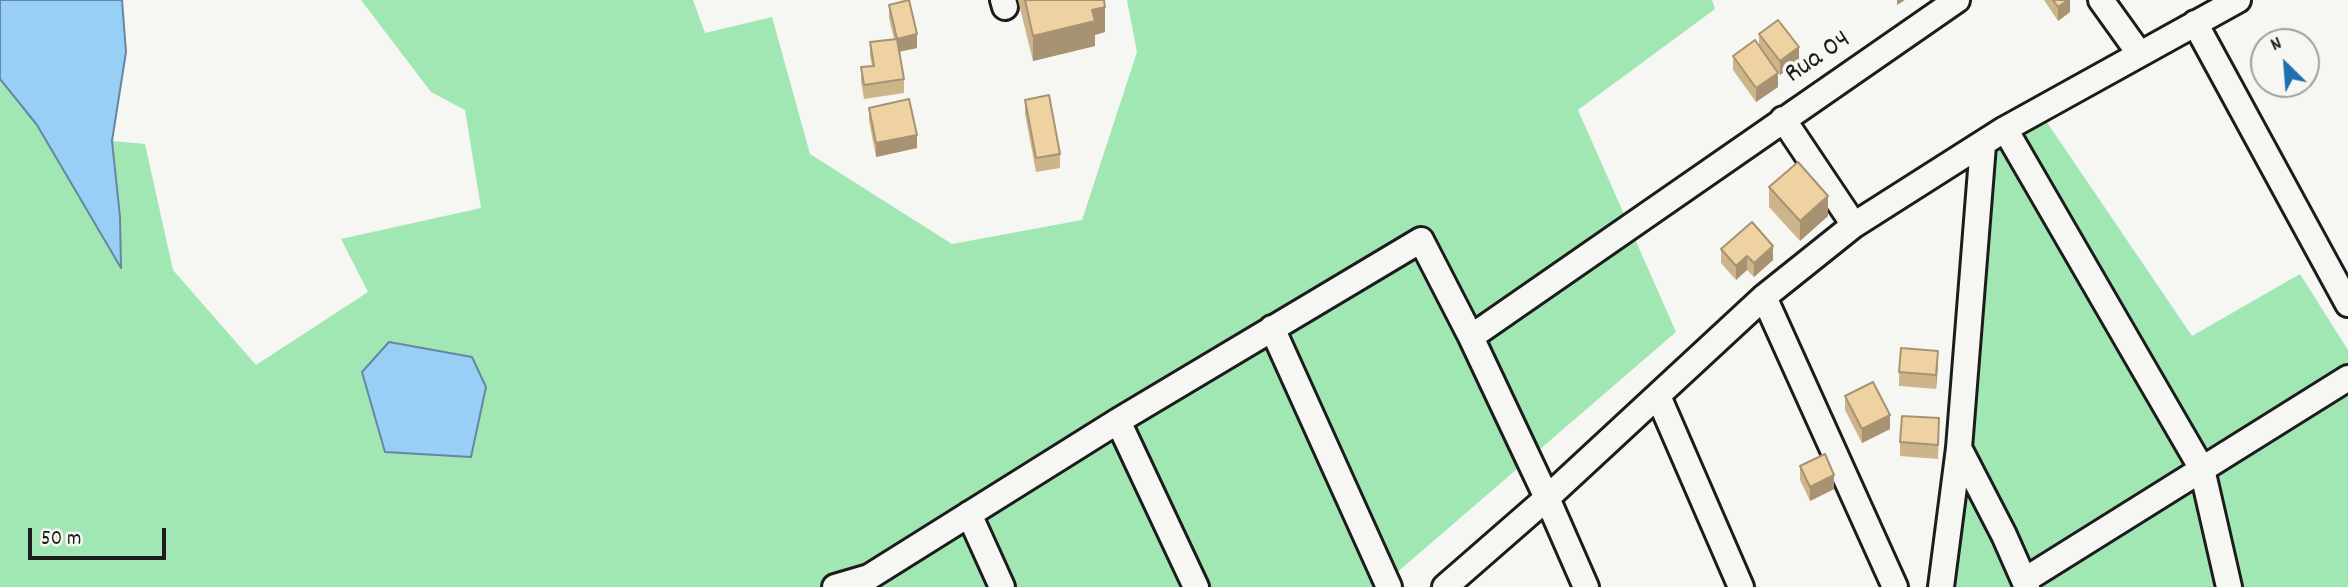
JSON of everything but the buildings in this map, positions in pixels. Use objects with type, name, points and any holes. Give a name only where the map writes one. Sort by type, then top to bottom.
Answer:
[{"type":"street","name":"Rua 04","points":[[1471,337],[1957,0]]},
{"type":"street","points":[[2101,0],[2139,53]]},
{"type":"street","points":[[1445,587],[1547,498],[1764,297],[1854,225],[2005,129],[2238,0]]},
{"type":"street","points":[[2195,23],[2348,304]]},
{"type":"street","points":[[1783,119],[1854,225]]},
{"type":"street","points":[[2005,129],[2202,469],[2229,587]]},
{"type":"street","points":[[1941,587],[1959,448],[1983,145]]},
{"type":"street","points":[[835,587],[869,576],[1118,421],[1421,240],[1471,337],[1586,587]]},
{"type":"street","points":[[1764,297],[1895,587]]},
{"type":"street","points":[[1272,328],[1389,587]]},
{"type":"street","points":[[1959,448],[2004,534],[2026,584],[2348,378]]},
{"type":"street","points":[[1658,396],[1741,587]]},
{"type":"street","points":[[1118,421],[1196,587]]},
{"type":"street","points":[[969,514],[1003,587]]},
{"type":"green space","points":[[361,0],[693,0],[705,33],[772,17],[810,154],[952,244],[1082,220],[1137,52],[1127,0],[1712,0],[1715,9],[1578,110],[1676,332],[1380,587],[0,587],[0,79],[37,125],[121,267],[120,217],[112,141],[145,144],[173,270],[256,365],[368,292],[341,239],[481,208],[465,110],[431,92]]},
{"type":"green space","points":[[2044,118],[2192,336],[2300,274],[2348,350],[2348,587],[1936,587],[1936,568],[1996,144]]},
{"type":"water","points":[[0,0],[122,0],[126,52],[112,141],[120,217],[121,268],[37,125],[0,79]]},
{"type":"water","points":[[389,342],[472,357],[486,387],[471,457],[385,452],[362,372]]}]
